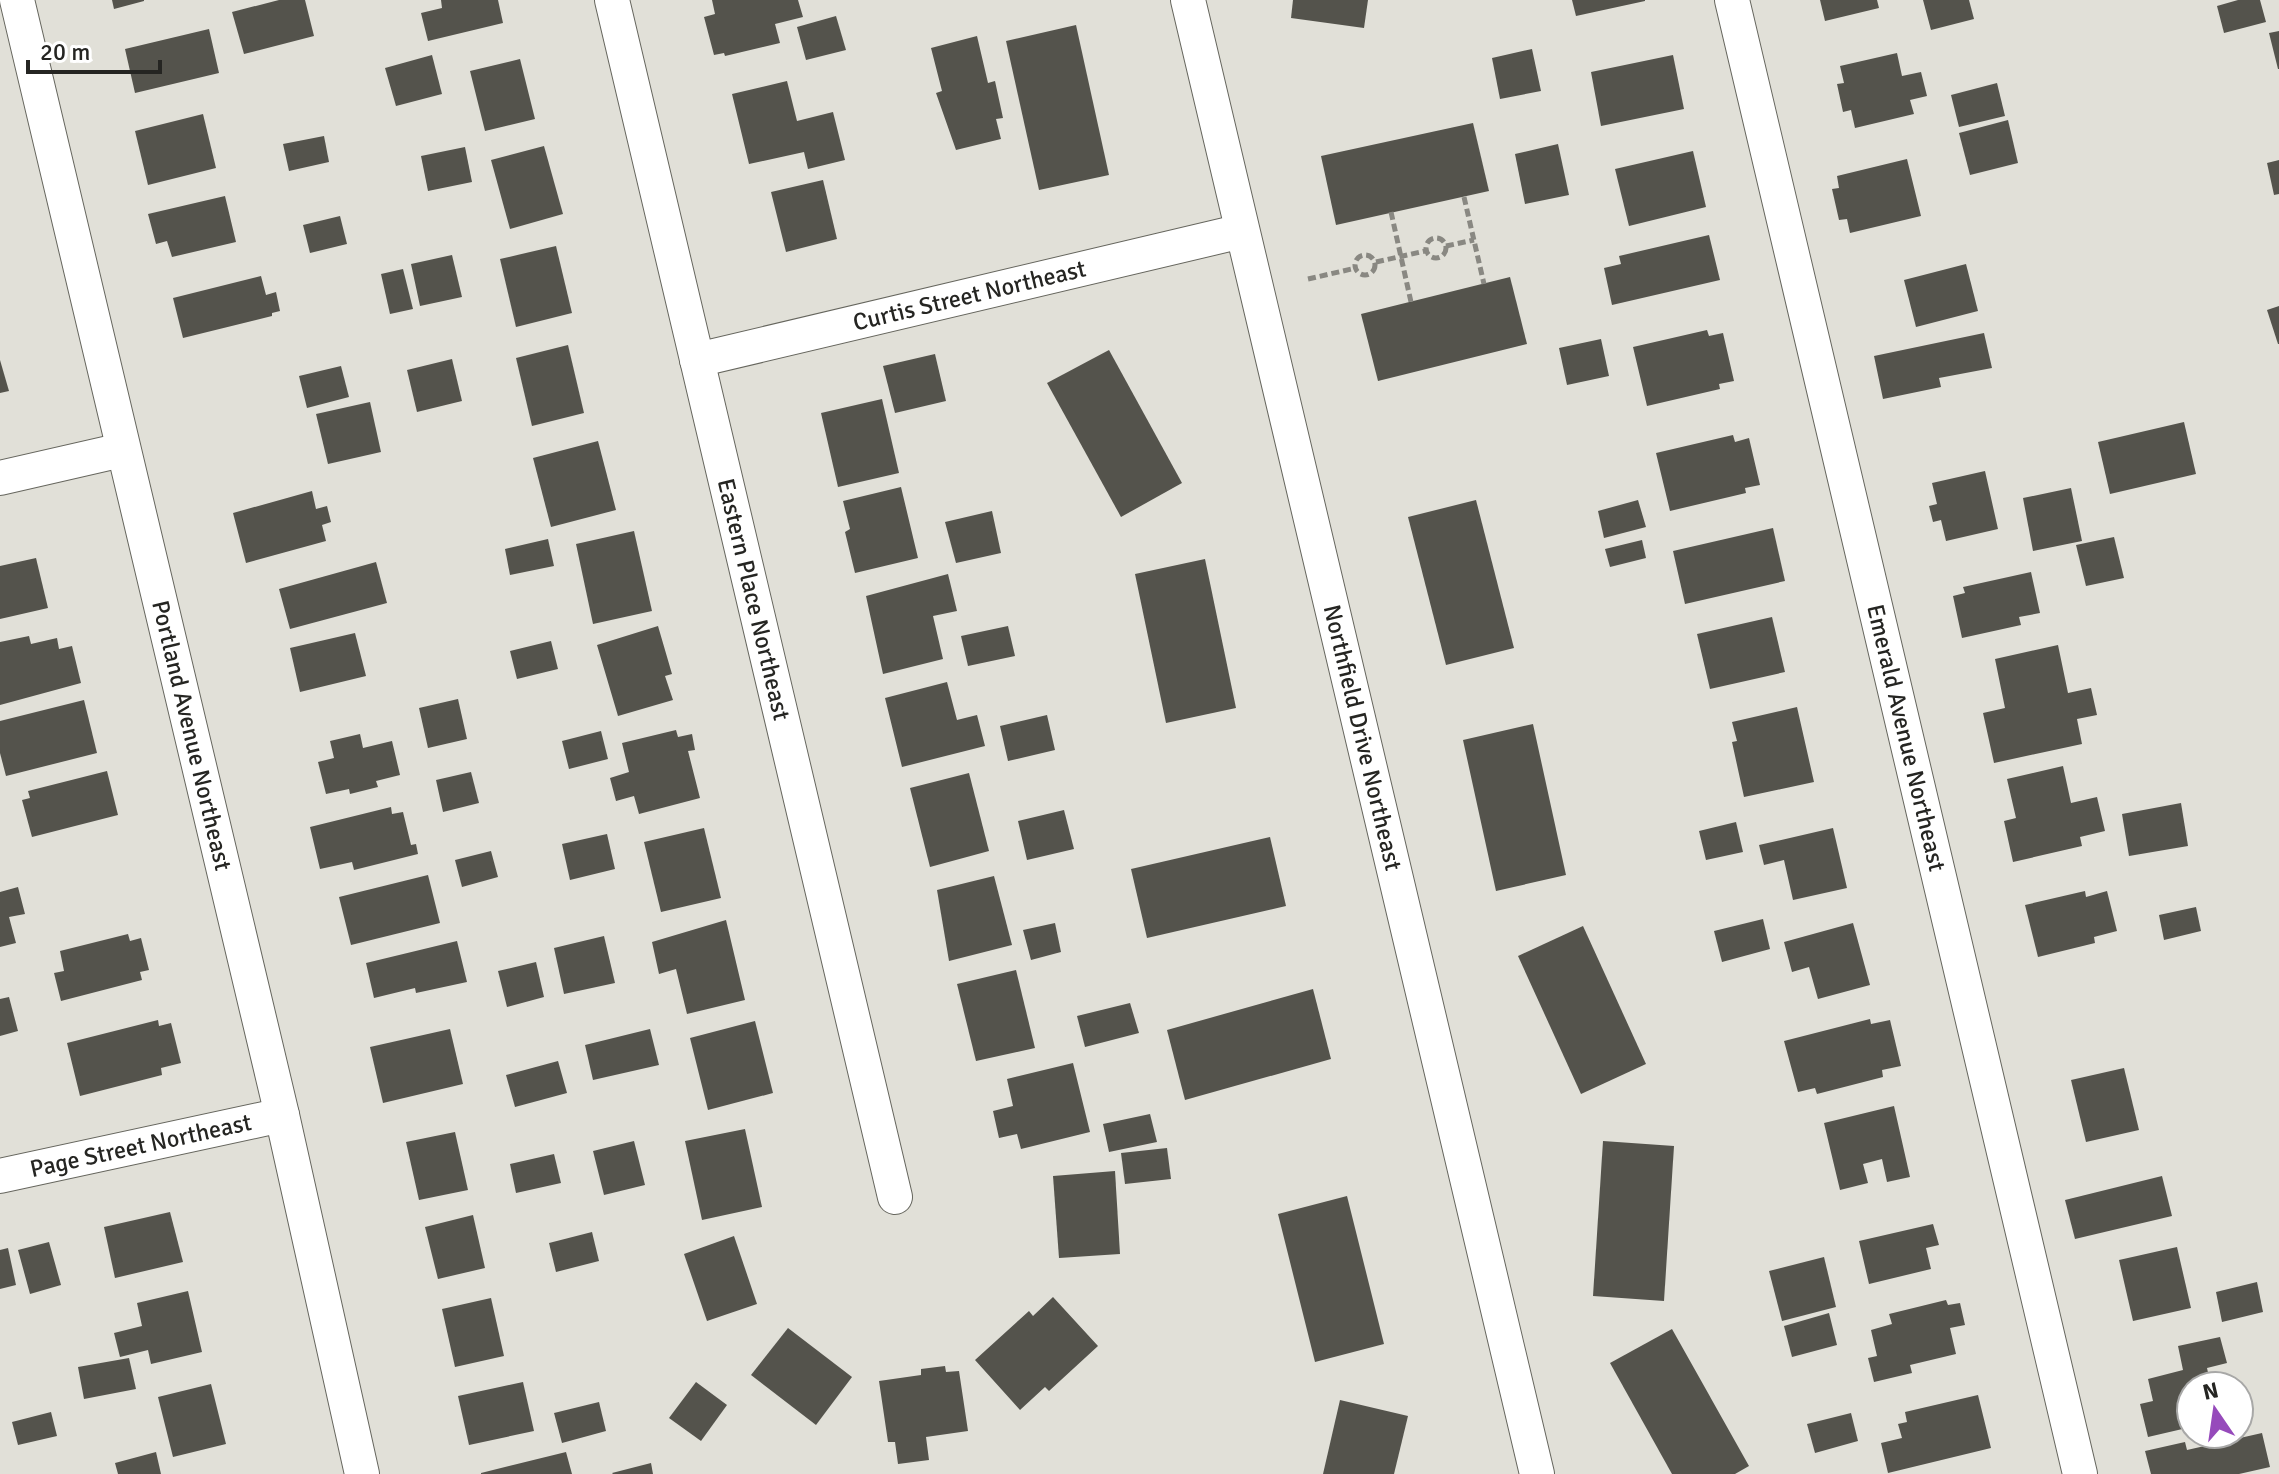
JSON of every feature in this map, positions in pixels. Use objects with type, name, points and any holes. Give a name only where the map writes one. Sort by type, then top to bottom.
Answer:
[{"type":"street","name":"Portland Avenue Northeast","points":[[17,0],[282,1115],[362,1474]]},
{"type":"street","name":"Eastern Place Northeast","points":[[612,0],[895,1197]]},
{"type":"street","name":"Northfield Drive Northeast","points":[[1188,0],[1537,1474]]},
{"type":"street","name":"Emerald Avenue Northeast","points":[[1732,0],[2080,1474]]},
{"type":"street","name":"Curtis Street Northeast","points":[[697,360],[1242,231]]},
{"type":"street","points":[[0,478],[122,450]]},
{"type":"street","name":"Page Street Northeast","points":[[0,1176],[282,1115]]},
{"type":"path","points":[[1464,197],[1484,284]]},
{"type":"path","points":[[1391,212],[1411,302]]},
{"type":"path","points":[[1376,262],[1425,251],[1433,238],[1442,240],[1446,246]]},
{"type":"path","points":[[1446,246],[1474,240]]},
{"type":"path","points":[[1425,251],[1429,257],[1440,258],[1446,246]]},
{"type":"path","points":[[1363,255],[1372,257],[1376,262],[1370,274],[1363,275],[1356,268],[1356,261],[1363,255]]},
{"type":"path","points":[[1308,279],[1356,268]]},
{"type":"building","points":[[112,0],[144,0],[144,1],[114,9]]},
{"type":"building","points":[[279,0],[305,0],[314,36],[244,54],[232,12]]},
{"type":"building","points":[[441,0],[498,0],[503,23],[428,41],[421,13],[442,8]]},
{"type":"building","points":[[712,0],[798,0],[803,17],[775,24],[780,43],[725,56],[724,53],[714,55],[704,17],[715,14]]},
{"type":"building","points":[[1293,0],[1368,0],[1364,28],[1291,18]]},
{"type":"building","points":[[1572,0],[1645,0],[1645,1],[1576,16]]},
{"type":"building","points":[[1820,0],[1877,0],[1879,8],[1825,21]]},
{"type":"building","points":[[1923,0],[1969,0],[1974,19],[1931,30]]},
{"type":"building","points":[[2238,0],[2260,0],[2266,22],[2224,33],[2217,6]]},
{"type":"building","points":[[836,16],[846,50],[806,60],[797,27]]},
{"type":"building","points":[[1076,25],[1109,175],[1039,190],[1006,41]]},
{"type":"building","points":[[209,29],[219,73],[135,93],[125,49]]},
{"type":"building","points":[[2279,31],[2279,69],[2278,69],[2269,33]]},
{"type":"building","points":[[977,36],[988,83],[995,81],[1003,118],[996,119],[1001,139],[956,150],[936,93],[942,91],[931,48]]},
{"type":"building","points":[[1532,49],[1541,91],[1500,99],[1492,58]]},
{"type":"building","points":[[1897,53],[1902,76],[1921,72],[1927,96],[1910,100],[1914,114],[1855,128],[1851,110],[1843,112],[1837,84],[1844,83],[1840,66]]},
{"type":"building","points":[[432,55],[442,94],[396,106],[385,68]]},
{"type":"building","points":[[1673,55],[1684,109],[1601,126],[1591,72]]},
{"type":"building","points":[[520,59],[535,119],[485,131],[470,71]]},
{"type":"building","points":[[787,81],[797,121],[833,112],[845,160],[808,169],[804,152],[749,164],[732,94]]},
{"type":"building","points":[[1997,83],[2005,116],[1959,127],[1951,95]]},
{"type":"building","points":[[203,114],[216,168],[148,185],[135,131]]},
{"type":"building","points":[[2008,120],[2018,163],[1970,175],[1959,133]]},
{"type":"building","points":[[1473,123],[1489,191],[1336,225],[1321,156]]},
{"type":"building","points":[[324,136],[329,162],[289,171],[283,144]]},
{"type":"building","points":[[1558,144],[1569,195],[1525,204],[1515,154]]},
{"type":"building","points":[[544,146],[563,214],[510,229],[491,160]]},
{"type":"building","points":[[465,147],[472,182],[428,191],[421,156]]},
{"type":"building","points":[[1693,151],[1706,207],[1629,226],[1615,169]]},
{"type":"building","points":[[1907,159],[1921,216],[1850,233],[1847,219],[1839,220],[1832,189],[1839,188],[1837,176]]},
{"type":"building","points":[[2279,160],[2279,194],[2274,195],[2267,163]]},
{"type":"building","points":[[823,180],[837,239],[786,252],[771,192]]},
{"type":"building","points":[[225,196],[236,242],[172,257],[167,241],[156,244],[148,214]]},
{"type":"building","points":[[340,216],[347,244],[310,253],[303,225]]},
{"type":"building","points":[[1709,235],[1720,280],[1612,305],[1604,268],[1621,264],[1619,256]]},
{"type":"building","points":[[556,246],[572,313],[516,327],[500,259]]},
{"type":"building","points":[[452,255],[462,297],[420,306],[411,264]]},
{"type":"building","points":[[1966,264],[1978,311],[1916,327],[1904,280]]},
{"type":"building","points":[[403,269],[413,309],[390,314],[381,274]]},
{"type":"building","points":[[261,276],[266,295],[276,292],[280,311],[272,313],[272,316],[183,338],[173,298]]},
{"type":"building","points":[[1510,277],[1527,344],[1378,381],[1361,314]]},
{"type":"building","points":[[2279,306],[2279,344],[2278,344],[2267,310]]},
{"type":"building","points":[[1707,330],[1709,336],[1723,333],[1734,381],[1719,384],[1720,389],[1647,406],[1633,347]]},
{"type":"building","points":[[1984,333],[1992,368],[1939,378],[1941,387],[1883,399],[1874,356]]},
{"type":"building","points":[[1601,339],[1609,376],[1567,385],[1559,348]]},
{"type":"building","points":[[568,345],[584,413],[532,426],[516,358]]},
{"type":"building","points":[[1109,350],[1182,483],[1121,517],[1047,383]]},
{"type":"building","points":[[935,354],[946,401],[895,413],[883,366]]},
{"type":"building","points":[[452,359],[462,401],[417,412],[407,370]]},
{"type":"building","points":[[0,360],[9,391],[0,393]]},
{"type":"building","points":[[341,366],[349,397],[307,408],[299,376]]},
{"type":"building","points":[[882,399],[899,473],[838,487],[821,413]]},
{"type":"building","points":[[370,402],[381,452],[328,464],[316,414]]},
{"type":"building","points":[[2184,422],[2196,474],[2110,494],[2098,442]]},
{"type":"building","points":[[1733,435],[1735,442],[1749,438],[1760,485],[1745,488],[1746,493],[1670,511],[1656,453]]},
{"type":"building","points":[[598,441],[616,510],[551,527],[533,458]]},
{"type":"building","points":[[1985,471],[1998,529],[1946,541],[1941,520],[1933,522],[1929,506],[1937,504],[1932,483]]},
{"type":"building","points":[[901,487],[918,558],[855,573],[845,532],[850,529],[843,501]]},
{"type":"building","points":[[2071,488],[2082,541],[2033,551],[2023,498]]},
{"type":"building","points":[[312,491],[316,509],[327,506],[331,522],[322,525],[326,541],[246,563],[233,513]]},
{"type":"building","points":[[1476,500],[1514,648],[1446,665],[1408,517]]},
{"type":"building","points":[[1638,500],[1646,527],[1604,538],[1598,511]]},
{"type":"building","points":[[992,511],[1001,553],[956,563],[945,522]]},
{"type":"building","points":[[1773,528],[1785,581],[1685,604],[1673,551]]},
{"type":"building","points":[[634,531],[652,611],[593,624],[576,544]]},
{"type":"building","points":[[2114,537],[2124,578],[2086,586],[2076,545]]},
{"type":"building","points":[[548,539],[554,566],[510,575],[505,549]]},
{"type":"building","points":[[1642,540],[1646,558],[1610,567],[1605,549]]},
{"type":"building","points":[[36,558],[48,608],[0,619],[0,566]]},
{"type":"building","points":[[1205,559],[1236,708],[1166,723],[1135,574]]},
{"type":"building","points":[[376,562],[387,603],[290,629],[279,589]]},
{"type":"building","points":[[2031,572],[2040,613],[2019,617],[2021,625],[1962,638],[1953,596],[1965,593],[1963,587]]},
{"type":"building","points":[[948,574],[957,611],[933,616],[943,659],[883,674],[866,596]]},
{"type":"building","points":[[1772,617],[1785,672],[1710,689],[1697,634]]},
{"type":"building","points":[[658,626],[672,674],[665,676],[673,700],[618,716],[597,645]]},
{"type":"building","points":[[1008,626],[1015,656],[968,666],[961,636]]},
{"type":"building","points":[[355,633],[366,676],[300,692],[290,648]]},
{"type":"building","points":[[29,636],[31,644],[57,638],[59,649],[72,646],[81,683],[0,705],[0,642]]},
{"type":"building","points":[[551,641],[558,669],[517,679],[510,651]]},
{"type":"building","points":[[2058,645],[2068,693],[2091,688],[2097,715],[2077,719],[2082,744],[1994,763],[1983,713],[2005,708],[1995,659]]},
{"type":"building","points":[[947,682],[957,720],[977,715],[985,746],[902,767],[885,698]]},
{"type":"building","points":[[458,699],[467,739],[428,748],[419,708]]},
{"type":"building","points":[[84,700],[97,753],[6,776],[0,753],[0,721]]},
{"type":"building","points":[[1797,707],[1814,782],[1744,797],[1732,742],[1737,741],[1732,722]]},
{"type":"building","points":[[1047,715],[1055,750],[1008,761],[1000,726]]},
{"type":"building","points":[[1533,724],[1566,875],[1496,891],[1463,740]]},
{"type":"building","points":[[676,730],[678,737],[692,734],[695,750],[688,751],[700,798],[639,814],[634,796],[616,801],[610,778],[629,772],[622,743]]},
{"type":"building","points":[[601,731],[608,759],[569,769],[562,741]]},
{"type":"building","points":[[360,734],[363,748],[392,741],[400,775],[376,781],[378,787],[350,794],[349,789],[326,794],[318,762],[334,758],[330,741]]},
{"type":"building","points":[[2063,766],[2071,803],[2097,797],[2105,831],[2080,837],[2082,846],[2013,862],[2004,821],[2016,818],[2007,779]]},
{"type":"building","points":[[107,771],[118,815],[32,837],[22,800],[30,798],[28,791]]},
{"type":"building","points":[[471,772],[479,803],[443,812],[436,780]]},
{"type":"building","points":[[969,773],[989,851],[930,867],[910,788]]},
{"type":"building","points":[[2181,803],[2188,846],[2129,856],[2122,814]]},
{"type":"building","points":[[391,807],[392,814],[403,812],[411,845],[416,844],[418,854],[354,870],[352,862],[320,869],[310,827]]},
{"type":"building","points":[[1064,810],[1074,849],[1027,860],[1018,821]]},
{"type":"building","points":[[1736,822],[1743,852],[1706,860],[1699,831]]},
{"type":"building","points":[[704,828],[721,898],[661,912],[644,842]]},
{"type":"building","points":[[1833,828],[1847,888],[1793,900],[1784,860],[1764,865],[1759,845]]},
{"type":"building","points":[[607,834],[615,869],[570,880],[562,844]]},
{"type":"building","points":[[1270,837],[1286,906],[1147,938],[1131,869]]},
{"type":"building","points":[[491,851],[498,877],[462,887],[455,860]]},
{"type":"building","points":[[428,875],[440,923],[351,945],[339,897]]},
{"type":"building","points":[[994,876],[1012,945],[949,961],[937,890]]},
{"type":"building","points":[[18,887],[25,914],[9,917],[16,943],[0,947],[0,892]]},
{"type":"building","points":[[2085,891],[2086,897],[2107,891],[2117,931],[2094,937],[2095,943],[2038,957],[2025,905]]},
{"type":"building","points":[[2196,907],[2201,931],[2164,940],[2159,915]]},
{"type":"building","points":[[1763,919],[1770,949],[1722,962],[1714,931]]},
{"type":"building","points":[[726,920],[745,1000],[687,1014],[676,969],[659,974],[652,942]]},
{"type":"building","points":[[1055,923],[1061,952],[1031,960],[1023,930]]},
{"type":"building","points":[[1853,923],[1870,985],[1818,999],[1809,967],[1792,972],[1784,942]]},
{"type":"building","points":[[1583,926],[1646,1064],[1581,1094],[1518,956]]},
{"type":"building","points":[[128,934],[130,941],[141,938],[149,970],[140,972],[142,980],[61,1001],[54,973],[64,971],[60,951]]},
{"type":"building","points":[[604,936],[615,983],[564,994],[554,948]]},
{"type":"building","points":[[457,941],[467,982],[416,993],[415,988],[374,998],[366,963]]},
{"type":"building","points":[[536,962],[544,997],[507,1007],[498,971]]},
{"type":"building","points":[[1016,970],[1035,1048],[976,1061],[957,984]]},
{"type":"building","points":[[1313,989],[1331,1059],[1185,1100],[1167,1030]]},
{"type":"building","points":[[9,997],[18,1031],[0,1036],[0,999]]},
{"type":"building","points":[[1130,1003],[1139,1033],[1085,1047],[1077,1016]]},
{"type":"building","points":[[1870,1019],[1871,1024],[1890,1020],[1901,1066],[1882,1070],[1883,1077],[1817,1094],[1815,1088],[1798,1092],[1784,1041]]},
{"type":"building","points":[[158,1020],[159,1026],[171,1023],[181,1063],[161,1068],[162,1075],[80,1096],[67,1043]]},
{"type":"building","points":[[755,1021],[773,1093],[708,1110],[690,1038]]},
{"type":"building","points":[[450,1029],[463,1084],[383,1103],[370,1047]]},
{"type":"building","points":[[650,1029],[659,1065],[593,1080],[585,1045]]},
{"type":"building","points":[[558,1061],[567,1093],[515,1107],[506,1075]]},
{"type":"building","points":[[1073,1063],[1090,1132],[1021,1149],[1017,1134],[999,1138],[993,1111],[1013,1106],[1007,1079]]},
{"type":"building","points":[[2124,1068],[2139,1130],[2086,1142],[2071,1080]]},
{"type":"building","points":[[1894,1106],[1910,1177],[1887,1182],[1882,1159],[1863,1164],[1868,1183],[1840,1190],[1824,1123]]},
{"type":"building","points":[[1150,1114],[1157,1142],[1109,1152],[1103,1124]]},
{"type":"building","points":[[745,1129],[762,1207],[702,1220],[685,1141]]},
{"type":"building","points":[[455,1132],[468,1190],[419,1200],[406,1142]]},
{"type":"building","points":[[634,1141],[645,1185],[604,1195],[593,1151]]},
{"type":"building","points":[[1603,1141],[1674,1146],[1664,1301],[1593,1296]]},
{"type":"building","points":[[1167,1148],[1171,1179],[1125,1184],[1121,1153]]},
{"type":"building","points":[[554,1154],[561,1183],[516,1193],[510,1164]]},
{"type":"building","points":[[1115,1171],[1120,1254],[1059,1258],[1053,1176]]},
{"type":"building","points":[[2162,1176],[2172,1216],[2075,1239],[2065,1200]]},
{"type":"building","points":[[1347,1196],[1384,1344],[1315,1362],[1278,1214]]},
{"type":"building","points":[[170,1212],[183,1262],[115,1278],[104,1227]]},
{"type":"building","points":[[473,1215],[485,1268],[438,1279],[425,1227]]},
{"type":"building","points":[[1933,1224],[1939,1245],[1926,1248],[1931,1269],[1869,1284],[1859,1241]]},
{"type":"building","points":[[592,1232],[599,1261],[556,1272],[549,1243]]},
{"type":"building","points":[[734,1236],[757,1304],[707,1321],[684,1254]]},
{"type":"building","points":[[49,1242],[61,1285],[30,1294],[18,1250]]},
{"type":"building","points":[[2177,1247],[2191,1308],[2133,1321],[2119,1260]]},
{"type":"building","points":[[8,1248],[16,1285],[0,1289],[0,1250]]},
{"type":"building","points":[[1824,1257],[1836,1307],[1782,1321],[1769,1271]]},
{"type":"building","points":[[2257,1282],[2263,1312],[2222,1322],[2216,1292]]},
{"type":"building","points":[[188,1291],[202,1352],[151,1364],[148,1350],[120,1357],[114,1333],[142,1326],[137,1303]]},
{"type":"building","points":[[1053,1297],[1098,1346],[1049,1391],[1045,1387],[1020,1410],[975,1360],[1029,1311],[1033,1316]]},
{"type":"building","points":[[491,1298],[504,1356],[455,1367],[442,1309]]},
{"type":"building","points":[[1946,1300],[1948,1305],[1960,1303],[1965,1325],[1950,1328],[1956,1354],[1910,1365],[1912,1373],[1874,1382],[1868,1358],[1877,1356],[1871,1330],[1892,1324],[1889,1314]]},
{"type":"building","points":[[1829,1313],[1837,1345],[1792,1357],[1784,1326]]},
{"type":"building","points":[[788,1328],[852,1377],[816,1425],[751,1375]]},
{"type":"building","points":[[1672,1329],[1749,1466],[1735,1474],[1672,1474],[1610,1363]]},
{"type":"building","points":[[2220,1337],[2227,1363],[2207,1370],[2183,1370],[2178,1346]]},
{"type":"building","points":[[129,1358],[136,1389],[84,1399],[78,1367]]},
{"type":"building","points":[[945,1366],[946,1372],[959,1371],[968,1431],[926,1437],[929,1460],[898,1464],[895,1442],[888,1442],[879,1381],[921,1375],[921,1369]]},
{"type":"building","points":[[2175,1372],[2175,1431],[2148,1437],[2140,1404],[2153,1401],[2148,1379]]},
{"type":"building","points":[[523,1382],[534,1431],[469,1445],[458,1396]]},
{"type":"building","points":[[696,1382],[727,1405],[701,1441],[669,1418]]},
{"type":"building","points":[[211,1384],[226,1444],[173,1457],[158,1397]]},
{"type":"building","points":[[1978,1395],[1991,1448],[1888,1473],[1881,1443],[1902,1438],[1898,1424],[1907,1422],[1905,1412]]},
{"type":"building","points":[[1340,1400],[1408,1416],[1394,1474],[1323,1474]]},
{"type":"building","points":[[599,1402],[606,1431],[562,1443],[554,1413]]},
{"type":"building","points":[[51,1412],[57,1436],[18,1445],[12,1422]]},
{"type":"building","points":[[1851,1413],[1858,1441],[1815,1453],[1807,1424]]},
{"type":"building","points":[[2262,1433],[2270,1467],[2239,1474],[2151,1474],[2145,1451],[2175,1444],[2175,1450],[2255,1450],[2255,1435]]},
{"type":"building","points":[[156,1452],[161,1474],[118,1474],[115,1463]]},
{"type":"building","points":[[566,1452],[572,1474],[481,1474],[481,1473]]},
{"type":"building","points":[[651,1463],[653,1474],[612,1473]]}]
